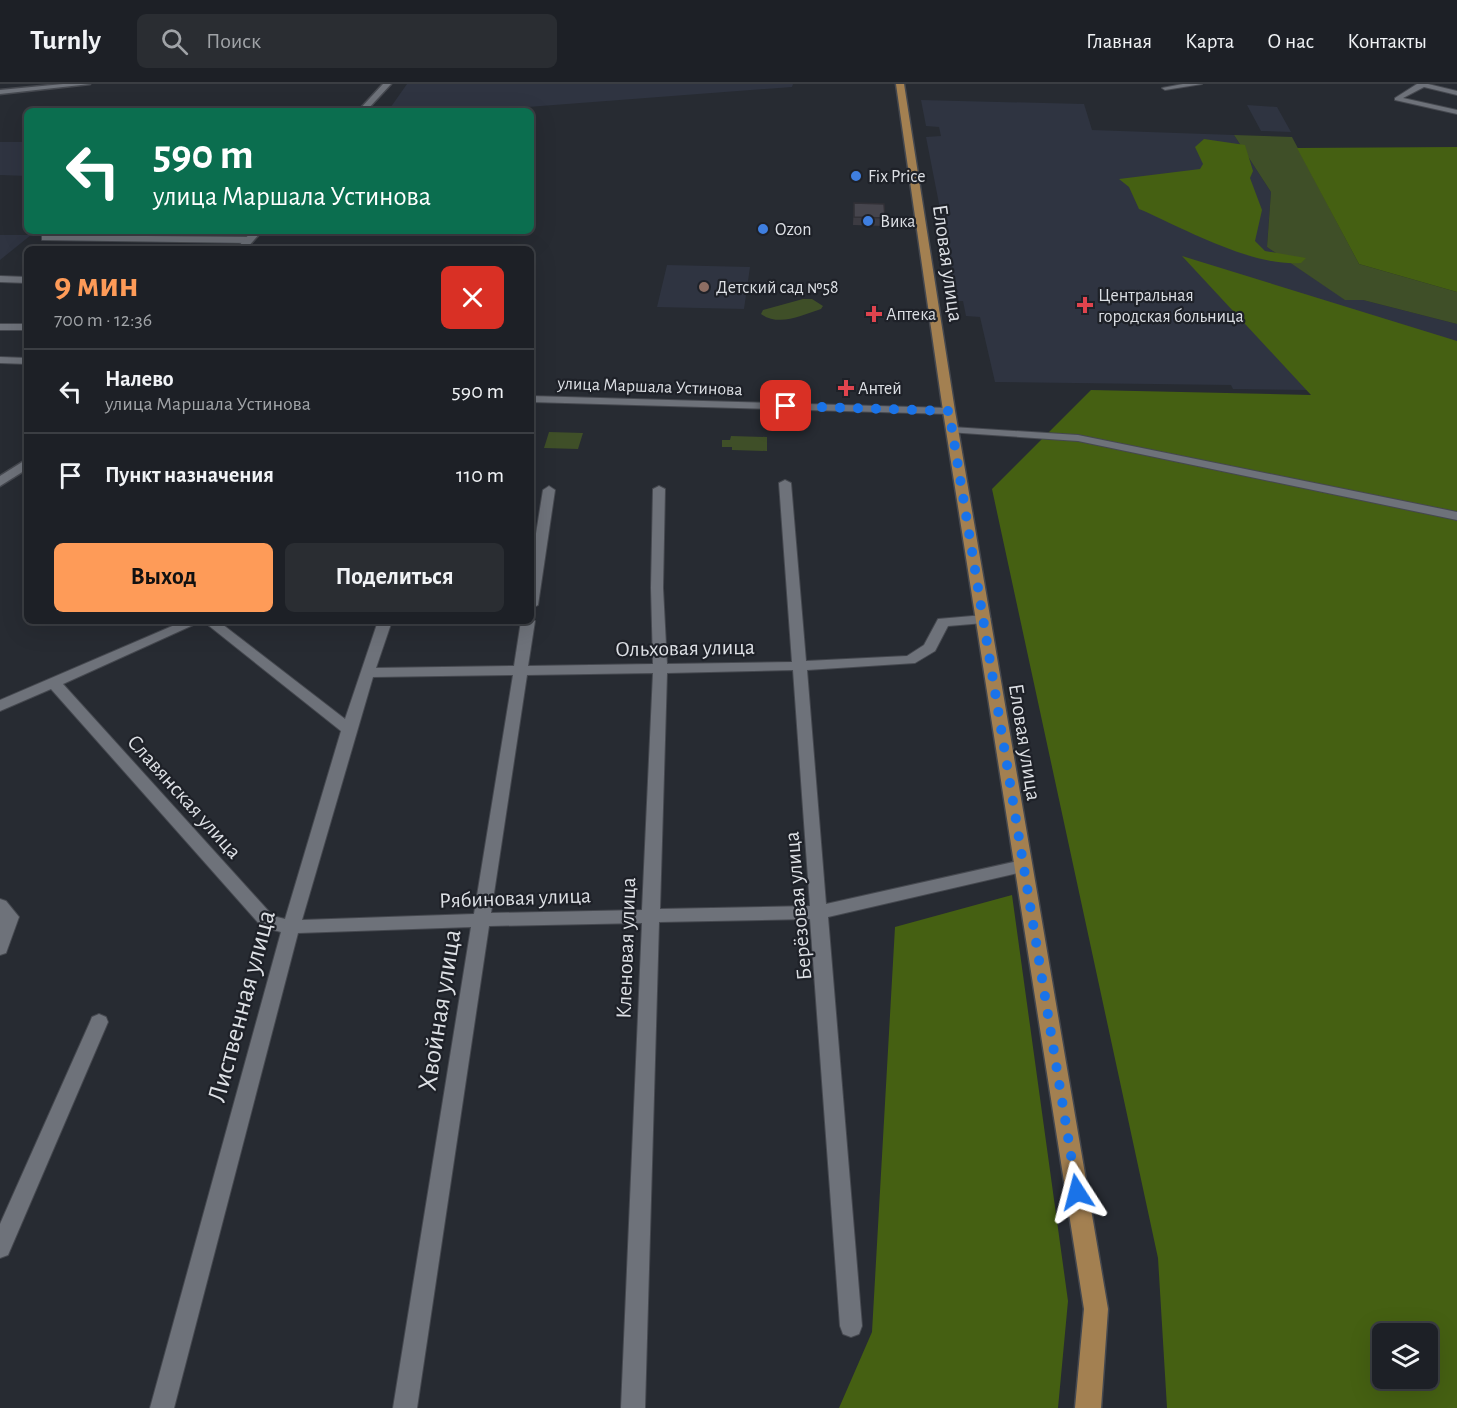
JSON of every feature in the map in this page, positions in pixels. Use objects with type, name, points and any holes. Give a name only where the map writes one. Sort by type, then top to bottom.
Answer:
[{"type":"main road","points":[[0,93],[86,84]]},
{"type":"main road","points":[[365,108],[387,84]]},
{"type":"main road","name":"Еловая улица","points":[[900,84],[952,430],[1096,1309],[1088,1408]]},
{"type":"main road","points":[[244,246],[254,234]]},
{"type":"main road","points":[[0,482],[24,466]]},
{"type":"street","points":[[1165,88],[1199,84]]},
{"type":"street","points":[[1457,93],[1421,85],[1397,99],[1457,112]]},
{"type":"street","points":[[45,237],[218,242],[249,240]]},
{"type":"street","points":[[0,279],[24,279]]},
{"type":"street","points":[[0,327],[24,327]]},
{"type":"street","points":[[0,360],[24,361]]},
{"type":"street","name":"улица Маршала Устинова","points":[[534,399],[949,411]]},
{"type":"street","points":[[952,430],[1078,438],[1457,516]]},
{"type":"street","name":"Берёзовая улица","points":[[785,483],[851,1326]]},
{"type":"street","name":"Кленовая улица","points":[[633,1408],[659,669],[659,489]]},
{"type":"street","points":[[534,586],[549,490]]},
{"type":"street","name":"Ольховая улица","points":[[367,673],[800,666],[910,660],[930,648],[943,622],[984,619]]},
{"type":"street","points":[[0,706],[188,624]]},
{"type":"street","points":[[214,624],[349,730]]},
{"type":"street","name":"Лиственная улица","points":[[162,1408],[291,927],[349,730],[385,624]]},
{"type":"street","name":"Хвойная улица","points":[[405,1408],[528,624]]},
{"type":"street","name":"Славянская улица","points":[[53,682],[268,922],[291,927]]},
{"type":"street","name":"Рябиновая улица","points":[[291,927],[649,915],[820,912],[1022,866]]},
{"type":"street","points":[[0,906],[10,917],[0,948]]},
{"type":"street","points":[[0,1248],[99,1022]]},
{"type":"shaded area","points":[[407,84],[793,84],[792,87],[515,108],[390,108]]},
{"type":"shaded area","points":[[921,100],[1084,104],[1092,130],[1234,135],[1271,192],[1267,247],[1345,299],[1363,300],[1457,324],[1457,392],[1233,389],[1231,385],[995,382],[980,317],[966,316],[963,301],[958,301],[926,137],[941,136],[939,127],[926,126]]},
{"type":"shaded area","points":[[1247,105],[1277,107],[1291,132],[1261,131]]},
{"type":"shaded area","points":[[0,142],[24,142],[24,176],[0,175]]},
{"type":"shaded area","points":[[0,235],[31,235],[0,260]]},
{"type":"shaded area","name":"Детский сад №58","points":[[667,265],[750,267],[744,309],[657,307]]},
{"type":"green space","points":[[1234,135],[1292,137],[1359,264],[1457,292],[1457,324],[1363,300],[1345,300],[1267,247],[1271,192]]},
{"type":"green space","points":[[1204,139],[1245,145],[1253,171],[1250,178],[1262,210],[1255,241],[1265,251],[1306,258],[1301,263],[1282,263],[1263,259],[1221,246],[1139,209],[1129,187],[1119,179],[1200,169],[1203,164],[1195,147]]},
{"type":"green space","points":[[1457,147],[1457,292],[1359,264],[1297,148]]},
{"type":"green space","points":[[1182,256],[1457,341],[1457,1408],[1167,1408],[1158,1258],[992,489],[1091,390],[1311,395]]},
{"type":"green space","points":[[803,299],[812,299],[823,306],[821,309],[783,320],[768,318],[761,314],[763,310]]},
{"type":"green space","points":[[549,432],[583,433],[578,449],[544,448]]},
{"type":"green space","points":[[731,436],[767,437],[767,451],[732,450],[732,447],[722,447],[722,440],[730,440]]},
{"type":"green space","points":[[1012,895],[1068,1301],[1058,1408],[839,1408],[872,1332],[895,927]]},
{"type":"building","points":[[854,203],[884,204],[885,218],[854,217]]},
{"type":"place","name":"Fix Price","points":[[856,176]]},
{"type":"place","name":"Вика","points":[[868,221]]},
{"type":"place","name":"Ozon","points":[[763,229]]},
{"type":"place","name":"Детский сад №58","points":[[704,287]]},
{"type":"place","name":"Центральная городская больница","points":[[1085,305]]},
{"type":"place","name":"Аптека","points":[[874,314]]},
{"type":"place","name":"Антей","points":[[846,388]]},
{"type":"route","points":[[786,406],[949,411],[1077,1192]]}]
